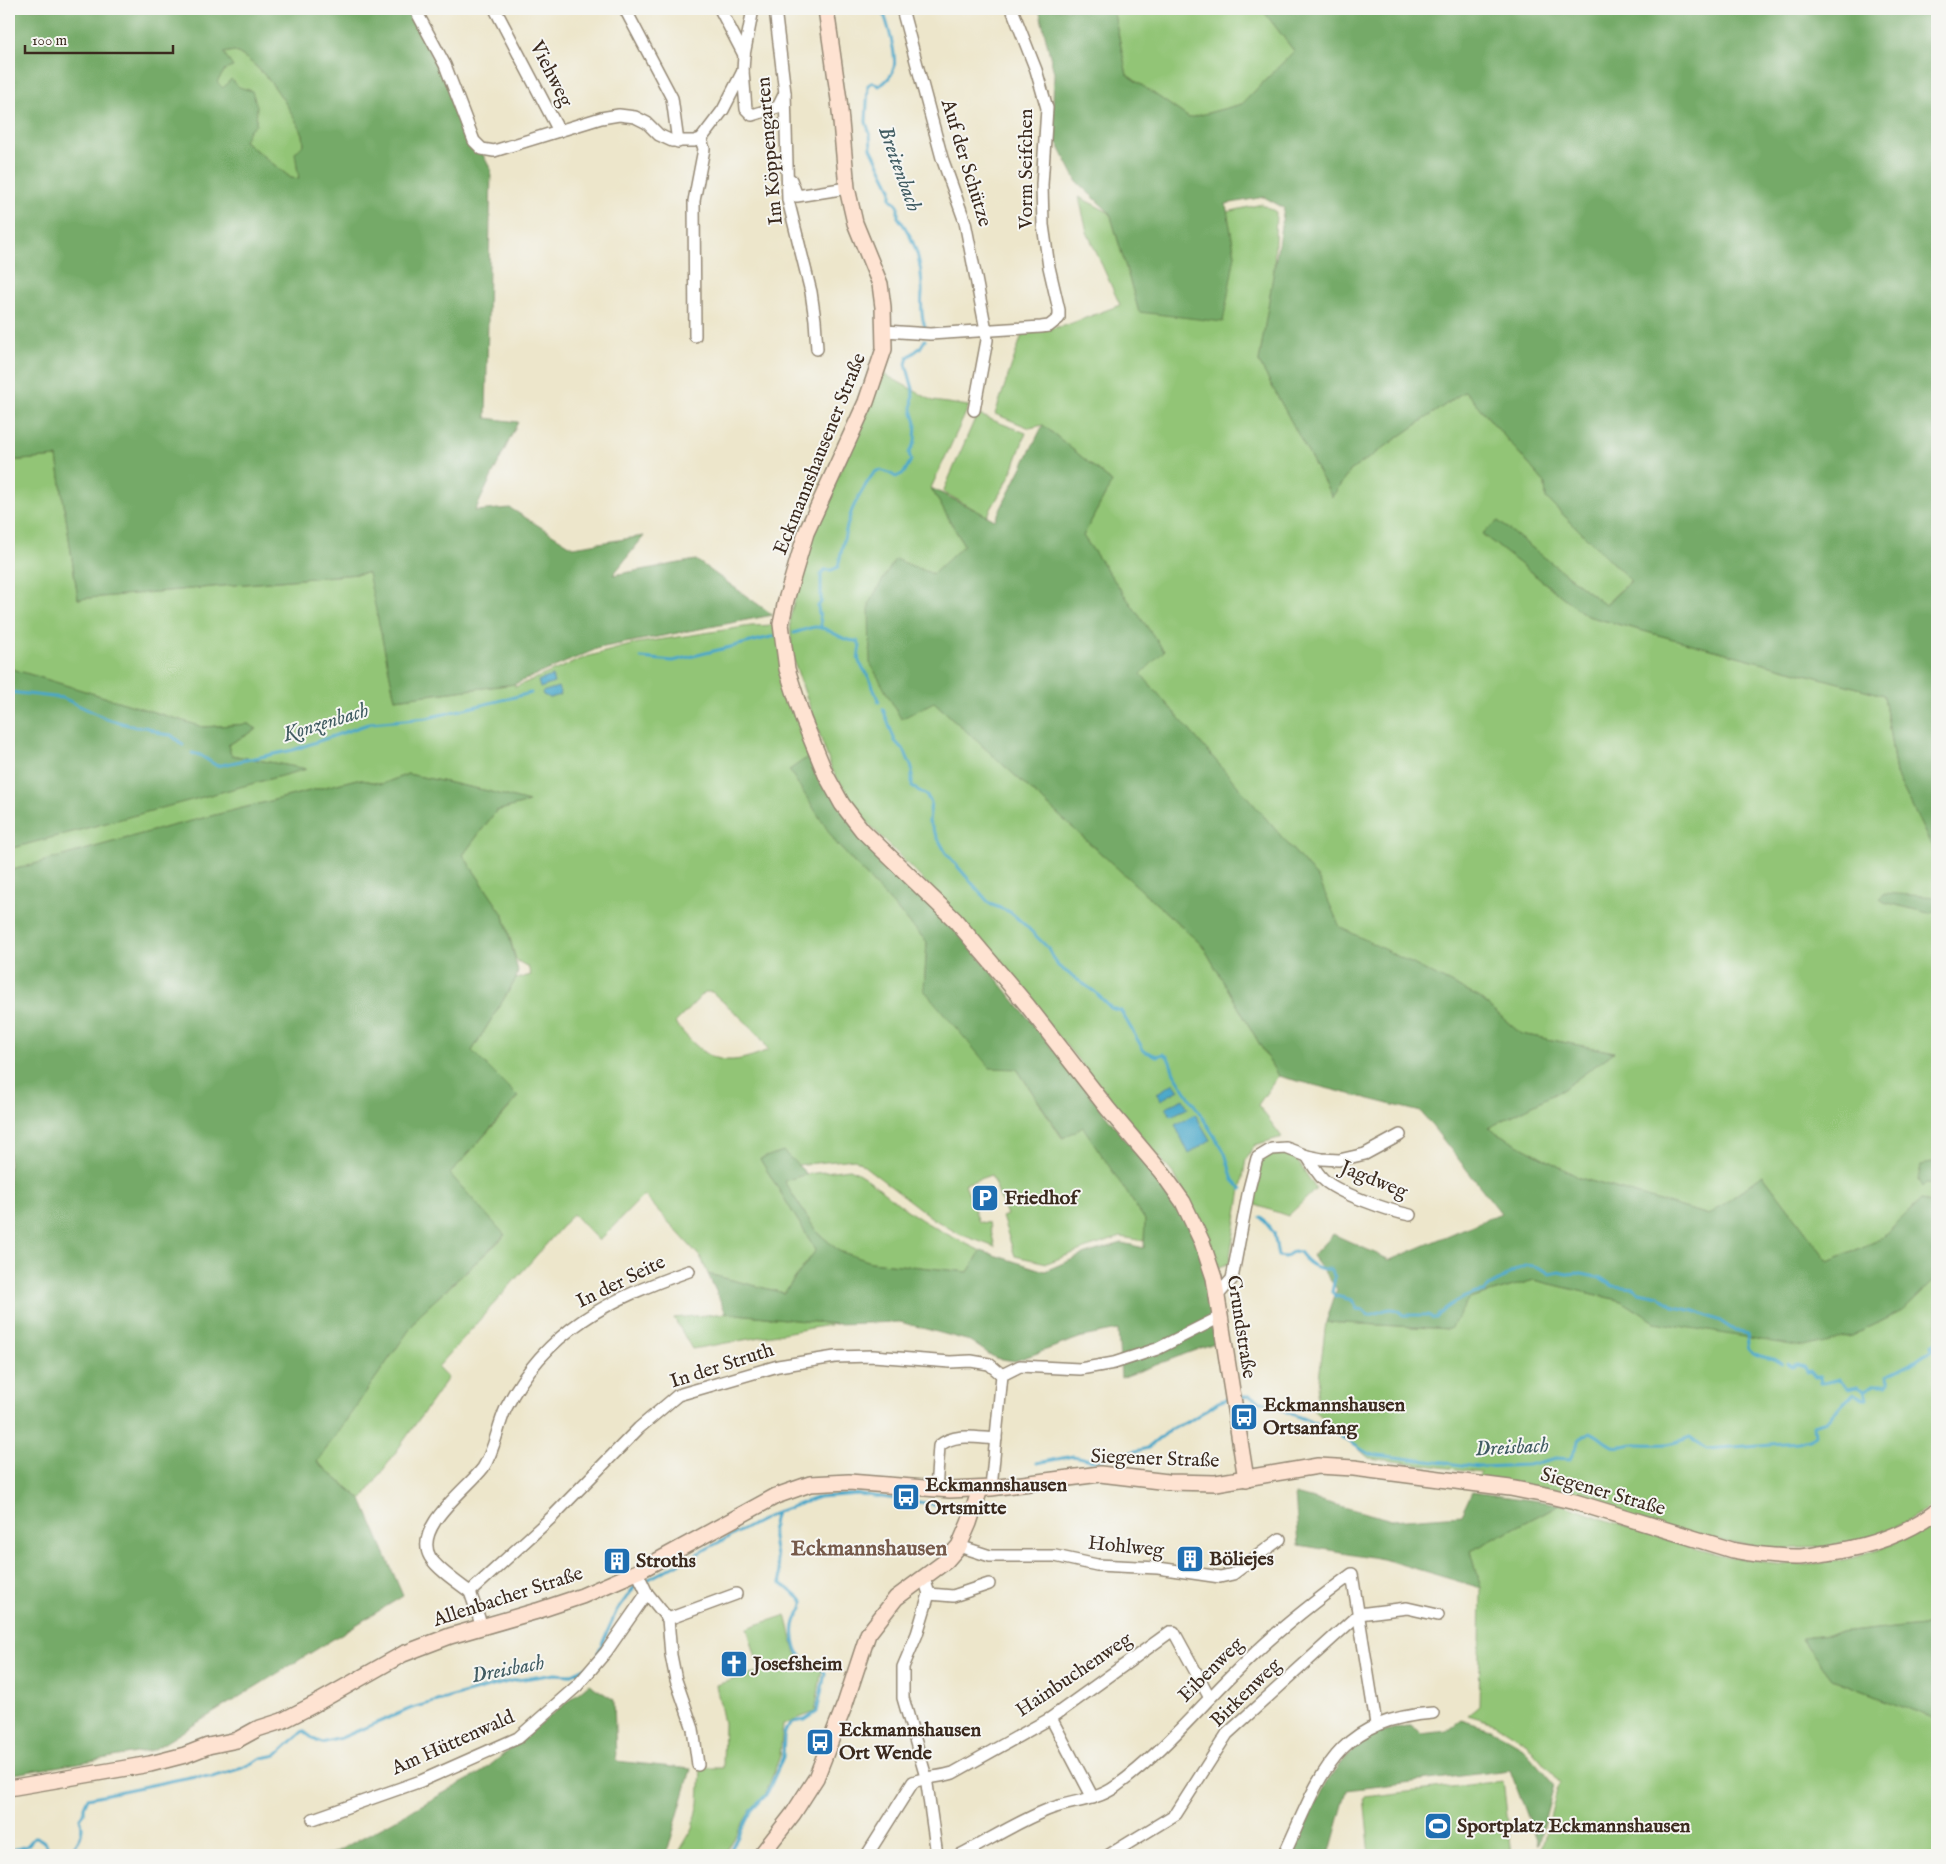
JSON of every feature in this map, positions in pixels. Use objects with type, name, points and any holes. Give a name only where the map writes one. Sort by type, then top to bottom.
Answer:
[{"type":"main road","name":"Eckmannshausener Straße","points":[[826,9],[839,100],[847,188],[855,223],[880,284],[885,331],[884,348],[866,402],[806,533],[786,600],[781,624],[787,670],[803,719],[826,775],[842,804],[862,830],[954,920],[1027,1005],[1108,1109],[1163,1174],[1183,1202],[1202,1242]]},
{"type":"main road","name":"Grundstraße","points":[[1202,1242],[1214,1278],[1246,1479]]},
{"type":"main road","name":"Siegener Straße","points":[[986,1489],[1100,1474],[1168,1482],[1216,1483],[1318,1466],[1363,1469],[1510,1488],[1575,1502],[1732,1550],[1759,1555],[1799,1557],[1859,1548],[1893,1536],[1927,1519],[1937,1511]]},
{"type":"main road","name":"Allenbacher Straße","points":[[9,1788],[150,1764],[185,1755],[208,1746],[236,1740],[257,1729],[282,1720],[403,1654],[450,1636],[564,1602],[642,1582],[776,1496],[810,1484],[849,1482],[936,1490],[986,1489]]},
{"type":"main road","points":[[761,1855],[793,1814],[816,1778],[845,1704],[868,1634],[896,1598],[946,1561],[959,1546],[986,1489]]},
{"type":"street","points":[[415,9],[445,65],[471,134],[482,149],[494,151],[601,118],[619,115],[635,117],[647,123],[665,139],[678,142],[694,142],[701,139],[723,110],[743,71]]},
{"type":"street","name":"Viehweg","points":[[495,9],[559,131]]},
{"type":"street","points":[[625,9],[672,98],[678,142]]},
{"type":"street","points":[[720,9],[744,55]]},
{"type":"street","points":[[753,9],[744,55],[743,71],[746,109],[752,115],[778,107],[785,93]]},
{"type":"street","name":"Im Köppengarten","points":[[775,9],[785,93],[788,200],[811,292],[817,349]]},
{"type":"street","name":"Auf der Schütze","points":[[902,9],[942,158],[965,222],[986,330],[987,340],[974,410]]},
{"type":"street","name":"Vorm Seifchen","points":[[986,330],[1049,326],[1059,318],[1042,217],[1047,108],[1036,70],[1012,9]]},
{"type":"street","points":[[695,336],[694,201],[704,149],[701,139]]},
{"type":"street","points":[[788,174],[797,196],[847,188]]},
{"type":"street","points":[[885,331],[930,334],[986,330]]},
{"type":"street","points":[[1217,1296],[1232,1279],[1249,1189],[1257,1158],[1272,1149],[1286,1148],[1324,1160],[1353,1157],[1365,1154],[1400,1135]]},
{"type":"street","name":"Jagdweg","points":[[1307,1156],[1322,1179],[1332,1186],[1392,1210],[1410,1215]]},
{"type":"street","name":"In der Seite","points":[[470,1592],[430,1557],[426,1545],[428,1534],[435,1519],[484,1466],[506,1409],[524,1378],[538,1360],[581,1320],[640,1289],[689,1271]]},
{"type":"street","points":[[986,1489],[996,1439],[1002,1375],[1020,1366],[1080,1369],[1114,1363],[1157,1349],[1220,1317]]},
{"type":"street","name":"In der Struth","points":[[470,1592],[552,1517],[639,1428],[678,1396],[778,1366],[835,1357],[873,1356],[950,1362],[971,1361],[989,1364],[1002,1375]]},
{"type":"street","points":[[936,1490],[939,1446],[957,1437],[996,1439]]},
{"type":"street","name":"Hohlweg","points":[[959,1546],[990,1556],[1055,1556],[1097,1565],[1158,1568],[1220,1577],[1233,1574],[1280,1539]]},
{"type":"street","name":"Eibenweg","points":[[960,1855],[1004,1830],[1042,1812],[1068,1802],[1093,1798],[1115,1787],[1147,1760],[1254,1653],[1306,1608],[1352,1574],[1376,1724]]},
{"type":"street","points":[[924,1578],[929,1594],[917,1634],[903,1667],[903,1698],[926,1777],[937,1855]]},
{"type":"street","points":[[642,1582],[668,1619],[671,1655],[676,1680],[693,1729],[698,1765]]},
{"type":"street","name":"Am Hüttenwald","points":[[313,1819],[421,1780],[518,1738],[577,1686],[606,1652],[642,1582]]},
{"type":"street","points":[[929,1594],[953,1596],[989,1584]]},
{"type":"street","points":[[470,1592],[480,1627]]},
{"type":"street","points":[[668,1619],[736,1594]]},
{"type":"street","points":[[1359,1614],[1408,1608],[1438,1615]]},
{"type":"street","name":"Birkenweg","points":[[1108,1855],[1176,1814],[1227,1734],[1359,1614]]},
{"type":"street","name":"Hainbuchenweg","points":[[926,1777],[938,1778],[954,1773],[1050,1718],[1170,1632],[1174,1632],[1210,1698]]},
{"type":"street","points":[[1284,1855],[1315,1786],[1334,1758],[1349,1741],[1376,1724],[1419,1714],[1433,1713]]},
{"type":"street","points":[[1050,1718],[1093,1798]]},
{"type":"street","points":[[867,1855],[913,1782],[926,1777]]},
{"type":"green space","points":[[9,9],[407,9],[491,170],[486,418],[518,422],[475,511],[510,508],[573,547],[644,536],[613,575],[696,560],[773,615],[599,648],[515,684],[395,699],[368,573],[78,599],[57,457],[9,461]],"holes":[[[234,51],[266,76],[303,134],[304,144],[295,153],[299,179],[291,178],[244,141],[249,130],[256,125],[257,106],[252,91],[239,87],[231,79],[223,88],[217,82],[225,70],[233,67],[224,53]]]},
{"type":"green space","points":[[1039,9],[1113,9],[1127,75],[1189,118],[1242,104],[1294,51],[1262,9],[1937,9],[1937,857],[1896,774],[1884,695],[1587,616],[1482,534],[1498,521],[1605,605],[1631,581],[1546,498],[1545,483],[1465,391],[1350,471],[1332,497],[1259,362],[1284,208],[1264,197],[1226,204],[1235,255],[1223,322],[1139,312],[1110,213],[1077,182],[1052,133],[1054,73]]},
{"type":"green space","points":[[1113,9],[1262,9],[1294,51],[1242,104],[1189,118],[1127,75]]},
{"type":"green space","points":[[234,51],[256,66],[266,76],[283,99],[303,134],[304,144],[297,167],[300,179],[291,178],[244,141],[249,130],[217,82],[225,70],[223,53]]},
{"type":"green space","points":[[1079,197],[1110,213],[1139,312],[1235,255],[1227,212],[1262,204],[1276,212],[1274,272],[1259,362],[1332,496],[1350,471],[1465,391],[1545,483],[1546,498],[1631,580],[1605,605],[1498,521],[1482,534],[1587,616],[1884,695],[1896,774],[1937,857],[1937,1203],[1921,1200],[1879,1240],[1828,1261],[1763,1175],[1709,1215],[1580,1178],[1488,1128],[1562,1090],[1614,1052],[1521,1034],[1480,998],[1339,927],[1319,880],[1140,673],[1164,651],[1083,536],[1112,482],[1043,425],[1030,428],[995,414],[1023,332],[1064,326],[1120,305],[1087,232]]},
{"type":"green space","points":[[884,374],[933,401],[969,406],[931,488],[964,545],[933,575],[895,560],[934,702],[1203,946],[1278,1076],[1258,1105],[1282,1137],[1255,1145],[1246,1159],[1229,1263],[1218,1268],[1204,1231],[1175,1176],[958,916],[861,816],[832,770],[792,656],[790,618],[812,533]]},
{"type":"green space","points":[[977,414],[1026,433],[1010,476],[987,516],[943,492]]},
{"type":"green space","points":[[1043,425],[1112,482],[1083,536],[1164,651],[1141,674],[1319,880],[1340,927],[1480,998],[1521,1034],[1614,1052],[1562,1090],[1488,1128],[1580,1178],[1709,1215],[1763,1175],[1828,1261],[1879,1240],[1921,1200],[1937,1203],[1937,1277],[1902,1311],[1852,1336],[1803,1347],[1655,1322],[1622,1301],[1534,1280],[1469,1299],[1450,1329],[1326,1322],[1337,1289],[1312,1256],[1333,1234],[1390,1260],[1501,1213],[1421,1112],[1278,1076],[1203,946],[934,702],[901,719],[870,663],[869,603],[895,559],[933,574],[964,545],[931,488],[995,520]]},
{"type":"green space","points":[[57,457],[78,599],[369,573],[395,699],[515,684],[515,687],[586,657],[638,643],[751,626],[775,625],[836,843],[927,942],[924,990],[1017,1069],[1062,1138],[1083,1126],[1145,1220],[1144,1241],[1121,1237],[1047,1263],[1015,1256],[1002,1217],[1007,1215],[991,1175],[965,1184],[979,1222],[989,1223],[995,1247],[959,1234],[932,1218],[855,1159],[797,1165],[783,1152],[760,1159],[816,1250],[784,1293],[708,1274],[701,1258],[644,1195],[599,1241],[573,1214],[438,1367],[448,1378],[362,1500],[317,1462],[421,1313],[505,1236],[450,1174],[518,1098],[472,1051],[516,979],[531,975],[528,967],[516,960],[504,916],[463,855],[496,811],[528,802],[488,791],[408,774],[382,784],[357,779],[156,830],[9,871],[9,849],[306,769],[231,755],[228,745],[257,729],[248,724],[203,727],[9,668],[9,461]],"holes":[[[705,992],[712,992],[751,1027],[764,1042],[768,1050],[752,1056],[727,1060],[716,1058],[706,1053],[686,1036],[675,1023]]]},
{"type":"green space","points":[[9,668],[203,727],[248,724],[257,729],[228,745],[231,755],[307,769],[9,849]]},
{"type":"green space","points":[[811,755],[839,806],[953,924],[1177,1204],[1198,1246],[1209,1285],[1217,1342],[1121,1378],[1118,1330],[1082,1337],[1015,1361],[995,1358],[970,1341],[900,1322],[835,1324],[726,1313],[708,1274],[784,1293],[816,1250],[760,1159],[783,1151],[807,1174],[784,1181],[816,1231],[839,1251],[871,1262],[968,1272],[981,1251],[1045,1271],[1085,1254],[1122,1243],[1144,1248],[1145,1220],[1083,1127],[1063,1138],[1017,1069],[990,1068],[924,990],[927,942],[836,843],[789,770]]},
{"type":"green space","points":[[408,774],[529,802],[496,811],[463,855],[504,916],[518,971],[516,979],[472,1051],[518,1097],[450,1174],[505,1235],[421,1313],[317,1462],[362,1500],[403,1596],[153,1750],[9,1775],[9,871],[156,830],[357,779],[382,784]]},
{"type":"green space","points":[[1884,893],[1937,897],[1937,912],[1928,913],[1884,902],[1880,899]]},
{"type":"green space","points":[[1271,1153],[1293,1154],[1316,1189],[1288,1216],[1250,1203],[1260,1161]]},
{"type":"green space","points":[[1937,1162],[1937,1184],[1926,1183],[1922,1187],[1918,1180],[1921,1165]]},
{"type":"green space","points":[[850,1169],[871,1182],[922,1220],[981,1251],[968,1272],[871,1262],[839,1251],[816,1231],[783,1180],[807,1174]]},
{"type":"green space","points":[[1937,1277],[1937,1503],[1888,1532],[1830,1547],[1770,1549],[1708,1538],[1478,1480],[1481,1472],[1369,1458],[1315,1411],[1326,1322],[1449,1329],[1469,1299],[1534,1280],[1622,1301],[1655,1322],[1852,1336],[1902,1311]]},
{"type":"green space","points":[[726,1313],[835,1324],[692,1349],[674,1318]]},
{"type":"green space","points":[[1472,1492],[1560,1504],[1471,1551],[1481,1588],[1383,1559],[1299,1545],[1295,1494],[1392,1520],[1461,1515]]},
{"type":"green space","points":[[1560,1504],[1701,1550],[1774,1563],[1811,1564],[1859,1556],[1893,1543],[1937,1521],[1937,1620],[1932,1624],[1801,1638],[1832,1679],[1937,1719],[1937,1855],[1540,1855],[1557,1789],[1561,1783],[1526,1743],[1494,1723],[1468,1715],[1479,1706],[1481,1588],[1471,1551]]},
{"type":"green space","points":[[786,1615],[796,1654],[822,1669],[815,1712],[783,1724],[780,1756],[765,1795],[752,1808],[724,1855],[677,1855],[693,1828],[699,1803],[701,1768],[723,1768],[724,1723],[716,1685],[760,1671],[747,1628]]},
{"type":"green space","points":[[1937,1620],[1937,1719],[1832,1679],[1801,1638],[1932,1624]]},
{"type":"green space","points":[[589,1684],[614,1700],[616,1761],[691,1769],[665,1855],[326,1855],[334,1853],[482,1772]]},
{"type":"green space","points":[[1461,1720],[1491,1729],[1522,1747],[1554,1784],[1538,1845],[1510,1770],[1347,1790],[1329,1855],[1291,1855],[1326,1783],[1347,1756],[1372,1734],[1411,1725],[1421,1734],[1446,1731]]},
{"type":"green space","name":"Sportplatz Eckmannshausen","points":[[1503,1781],[1512,1855],[1370,1855],[1364,1797]]},
{"type":"water","points":[[552,676],[554,683],[540,688],[538,681]]},
{"type":"water","points":[[558,687],[561,695],[550,698],[543,695],[542,692]]},
{"type":"water","points":[[1174,1083],[1179,1090],[1161,1100],[1157,1093]]},
{"type":"water","points":[[1183,1099],[1188,1108],[1171,1116],[1166,1107]]},
{"type":"water","points":[[1195,1114],[1210,1140],[1189,1154],[1175,1125]]},
{"type":"waterway","name":"Breitenbach","points":[[882,9],[889,30],[895,62],[890,76],[882,84],[879,86],[873,82],[868,85],[866,122],[870,134],[871,148],[891,189],[891,199],[898,205],[898,217],[914,244],[917,253],[921,271],[922,310],[925,327]]},
{"type":"waterway","name":"Breitenbach","points":[[821,628],[818,606],[821,602],[821,574],[824,570],[832,570],[838,567],[852,509],[871,477],[877,471],[884,471],[896,477],[904,473],[911,460],[909,453],[915,442],[916,423],[912,410],[913,389],[906,364],[908,357],[920,348],[925,340]]},
{"type":"waterway","points":[[794,633],[812,627],[820,627],[846,639],[858,641],[860,646],[859,663],[868,676],[879,702]]},
{"type":"waterway","name":"Konzenbach","points":[[641,658],[673,661],[775,636]]},
{"type":"waterway","name":"Konzenbach","points":[[9,692],[63,698],[107,719],[136,727],[146,727],[162,734],[171,735],[183,745]]},
{"type":"waterway","name":"Konzenbach","points":[[192,753],[200,755],[217,766],[293,750],[371,723],[427,718],[531,693]]},
{"type":"waterway","points":[[883,709],[895,741],[905,752],[912,768],[912,787],[925,794],[931,802],[929,822],[946,853],[990,904],[1010,912],[1048,948],[1058,966],[1095,992],[1111,1008],[1121,1011],[1144,1051],[1157,1056],[1163,1054],[1168,1057],[1174,1073],[1225,1153],[1233,1180],[1242,1190]]},
{"type":"waterway","points":[[1261,1217],[1274,1233],[1278,1256],[1285,1257],[1294,1251],[1299,1252],[1312,1265],[1330,1269],[1335,1277],[1332,1292],[1336,1296],[1352,1300],[1357,1309],[1363,1310],[1368,1315],[1394,1309],[1403,1315],[1428,1315],[1436,1318],[1458,1300],[1479,1292],[1485,1292],[1489,1286],[1513,1271],[1530,1265],[1536,1266],[1550,1274],[1560,1272],[1567,1274],[1577,1273],[1601,1278],[1613,1286],[1634,1288],[1639,1292],[1659,1296],[1674,1307],[1695,1311],[1720,1321],[1735,1331],[1747,1334],[1748,1347],[1751,1351],[1782,1363]]},
{"type":"waterway","name":"Dreisbach","points":[[1237,1398],[1249,1396],[1330,1430],[1369,1454],[1479,1467],[1528,1465],[1556,1458],[1570,1459],[1580,1439],[1590,1432],[1610,1445],[1616,1446],[1669,1444],[1690,1437],[1707,1449],[1798,1442],[1809,1439],[1815,1435],[1814,1425],[1826,1421],[1853,1394],[1862,1399],[1867,1399],[1865,1391],[1875,1384],[1888,1384],[1890,1382],[1887,1376],[1911,1364],[1933,1349],[1932,1345],[1937,1342]]},
{"type":"waterway","points":[[1788,1364],[1792,1367],[1797,1365],[1803,1367],[1807,1372],[1810,1371],[1815,1377],[1820,1377],[1821,1383],[1839,1379],[1848,1389],[1858,1387],[1865,1391]]},
{"type":"waterway","name":"Dreisbach","points":[[1037,1463],[1073,1456],[1095,1461],[1148,1448],[1171,1429],[1188,1422],[1220,1401],[1228,1399]]},
{"type":"waterway","name":"Dreisbach","points":[[645,1581],[777,1512],[819,1497],[859,1494],[948,1506],[956,1504]]},
{"type":"waterway","points":[[728,1855],[752,1810],[767,1794],[783,1757],[786,1729],[793,1722],[805,1720],[817,1712],[825,1673],[816,1663],[801,1656],[795,1645],[794,1626],[803,1601],[781,1583],[773,1538],[776,1513]]},
{"type":"waterway","name":"Dreisbach","points":[[598,1653],[616,1612],[635,1586],[639,1584]]},
{"type":"waterway","name":"Dreisbach","points":[[66,1855],[74,1847],[81,1833],[82,1823],[80,1818],[84,1813],[84,1807],[88,1798],[195,1776],[212,1777],[242,1768],[262,1758],[277,1755],[303,1731],[322,1743],[341,1738],[412,1708],[511,1681],[555,1674],[570,1675],[587,1667]]},
{"type":"waterway","name":"Dreisbach","points":[[9,1851],[27,1846],[34,1838],[37,1838],[45,1843],[52,1855]]},
{"type":"place","name":"Friedhof","points":[[985,1198]]},
{"type":"place","name":"Eckmannshausen Ortsanfang","points":[[1244,1417]]},
{"type":"place","name":"Eckmannshausen Ortsmitte","points":[[906,1497]]},
{"type":"place","name":"Böliejes","points":[[1190,1559]]},
{"type":"place","name":"Stroths","points":[[617,1561]]},
{"type":"place","name":"Josefsheim","points":[[734,1664]]},
{"type":"place","name":"Eckmannshausen Ort Wende","points":[[820,1742]]},
{"type":"place","name":"Sportplatz Eckmannshausen","points":[[1438,1826]]},
{"type":"district","name":"Eckmannshausen","points":[[869,1549]]}]
